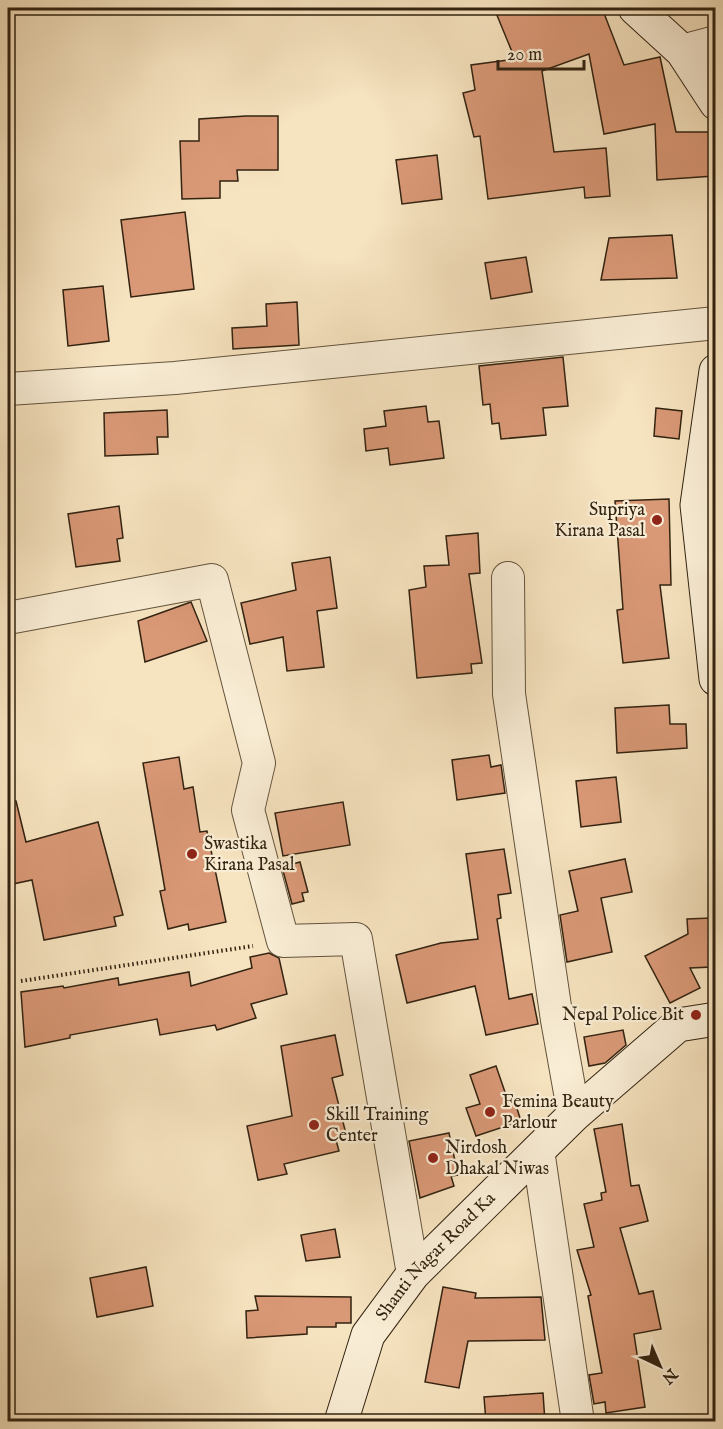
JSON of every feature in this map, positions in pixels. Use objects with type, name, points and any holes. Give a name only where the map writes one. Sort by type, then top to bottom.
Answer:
[{"type":"main road","points":[[635,8],[682,51],[716,103]]},
{"type":"main road","points":[[716,371],[697,505],[716,679]]},
{"type":"main road","name":"Shanti Nagar Road Ka","points":[[341,1422],[368,1335],[413,1274],[574,1115],[678,1025],[716,1019]]},
{"type":"street","points":[[682,51],[716,42]]},
{"type":"street","points":[[8,389],[175,378],[716,323]]},
{"type":"street","points":[[508,578],[509,694],[557,1020],[574,1115]]},
{"type":"street","points":[[8,618],[212,580],[259,763],[248,810],[283,941],[356,939],[413,1274]]},
{"type":"street","points":[[538,1150],[578,1422]]},
{"type":"path","points":[[21,981],[283,941]]},
{"type":"building","points":[[494,8],[602,8],[624,65],[660,57],[676,132],[711,132],[714,176],[657,180],[655,124],[604,134],[589,54],[542,71],[554,152],[606,148],[610,196],[585,198],[584,187],[488,199],[480,136],[474,137],[463,93],[475,90],[471,65],[515,59]]},
{"type":"building","points":[[278,116],[278,170],[237,170],[238,181],[220,181],[220,198],[182,199],[180,141],[199,141],[199,119]]},
{"type":"building","points":[[437,155],[442,199],[402,204],[396,160]]},
{"type":"building","points":[[185,212],[194,289],[131,297],[121,220]]},
{"type":"building","points":[[672,235],[677,278],[601,280],[609,238]]},
{"type":"building","points":[[526,257],[532,292],[491,299],[485,263]]},
{"type":"building","points":[[103,286],[109,341],[68,346],[63,290]]},
{"type":"building","points":[[297,302],[299,345],[233,349],[232,328],[267,326],[266,304]]},
{"type":"building","points":[[563,357],[568,406],[543,408],[546,435],[501,439],[499,423],[492,424],[490,404],[483,405],[479,366]]},
{"type":"building","points":[[426,406],[428,422],[439,421],[444,458],[390,465],[388,448],[366,451],[364,429],[386,426],[384,411]]},
{"type":"building","points":[[656,408],[682,411],[679,439],[654,436]]},
{"type":"building","points":[[167,410],[168,437],[157,437],[158,454],[105,456],[104,413]]},
{"type":"building","points":[[669,499],[671,585],[660,585],[669,658],[623,663],[617,610],[623,609],[615,501]]},
{"type":"building","points":[[119,506],[123,538],[117,539],[120,561],[76,567],[68,514]]},
{"type":"building","points":[[478,533],[480,573],[469,574],[482,663],[471,664],[472,673],[417,678],[409,590],[426,587],[424,566],[449,565],[446,536]]},
{"type":"building","points":[[330,557],[337,608],[317,611],[324,667],[287,671],[283,637],[250,644],[241,603],[296,590],[292,563]]},
{"type":"building","points":[[191,602],[207,641],[145,662],[138,621]]},
{"type":"building","points":[[669,705],[670,724],[686,724],[687,748],[617,753],[615,708]]},
{"type":"building","points":[[489,755],[491,767],[501,765],[505,793],[457,800],[452,760]]},
{"type":"building","points":[[179,757],[184,789],[193,787],[200,832],[207,831],[226,922],[189,930],[188,924],[168,929],[160,891],[165,890],[143,763]]},
{"type":"building","points":[[616,777],[621,822],[581,827],[576,781]]},
{"type":"building","points":[[16,801],[26,842],[98,822],[123,915],[114,917],[116,926],[44,940],[32,880],[8,885],[8,802]]},
{"type":"building","points":[[343,802],[350,845],[283,856],[275,813]]},
{"type":"building","points":[[504,849],[511,893],[498,895],[501,918],[497,919],[509,999],[532,994],[538,1024],[486,1035],[475,986],[407,1003],[396,955],[441,943],[478,939],[466,854]]},
{"type":"building","points":[[625,859],[632,892],[601,898],[612,952],[567,962],[560,915],[578,911],[569,871]]},
{"type":"building","points":[[300,862],[308,892],[302,893],[304,901],[292,904],[282,867]]},
{"type":"building","points":[[711,918],[712,967],[690,968],[700,988],[670,1003],[645,956],[688,934],[687,919]]},
{"type":"building","points":[[269,953],[279,958],[287,994],[251,1004],[256,1018],[217,1030],[215,1025],[160,1035],[157,1019],[70,1035],[70,1038],[25,1047],[21,992],[63,986],[64,988],[118,978],[119,985],[189,972],[191,986],[252,968],[250,957]]},
{"type":"building","points":[[623,1030],[626,1045],[605,1063],[589,1066],[584,1037]]},
{"type":"building","points":[[335,1035],[343,1075],[332,1078],[347,1138],[336,1140],[339,1151],[284,1164],[287,1174],[258,1180],[247,1126],[292,1116],[281,1046]]},
{"type":"building","points":[[496,1066],[506,1095],[512,1093],[521,1121],[476,1136],[466,1108],[480,1104],[470,1075]]},
{"type":"building","points":[[622,1124],[631,1186],[639,1185],[648,1221],[620,1228],[639,1294],[653,1291],[661,1329],[634,1334],[645,1407],[606,1413],[605,1402],[594,1404],[589,1375],[602,1373],[588,1296],[591,1295],[577,1250],[594,1247],[584,1204],[602,1200],[601,1193],[606,1192],[594,1129]]},
{"type":"building","name":"Nirdosh Dhakal Niwas","points":[[449,1133],[458,1175],[451,1176],[454,1186],[420,1198],[409,1141]]},
{"type":"building","points":[[335,1229],[340,1257],[306,1261],[301,1235]]},
{"type":"building","points":[[146,1267],[153,1306],[97,1317],[90,1278]]},
{"type":"building","points":[[443,1287],[476,1293],[475,1298],[541,1297],[545,1340],[468,1341],[459,1388],[425,1382]]},
{"type":"building","points":[[255,1296],[351,1297],[351,1323],[336,1323],[336,1327],[307,1327],[307,1334],[247,1338],[246,1311],[258,1310]]},
{"type":"building","points":[[543,1393],[545,1422],[486,1422],[484,1397]]},
{"type":"place","name":"Supriya Kirana Pasal","points":[[657,520]]},
{"type":"place","name":"Swastika Kirana Pasal","points":[[192,854]]},
{"type":"place","name":"Nepal Police Bit","points":[[696,1015]]},
{"type":"place","name":"Femina Beauty Parlour","points":[[490,1112]]},
{"type":"place","name":"Skill Training Center","points":[[314,1125]]},
{"type":"place","name":"Nirdosh Dhakal Niwas","points":[[433,1158]]}]
